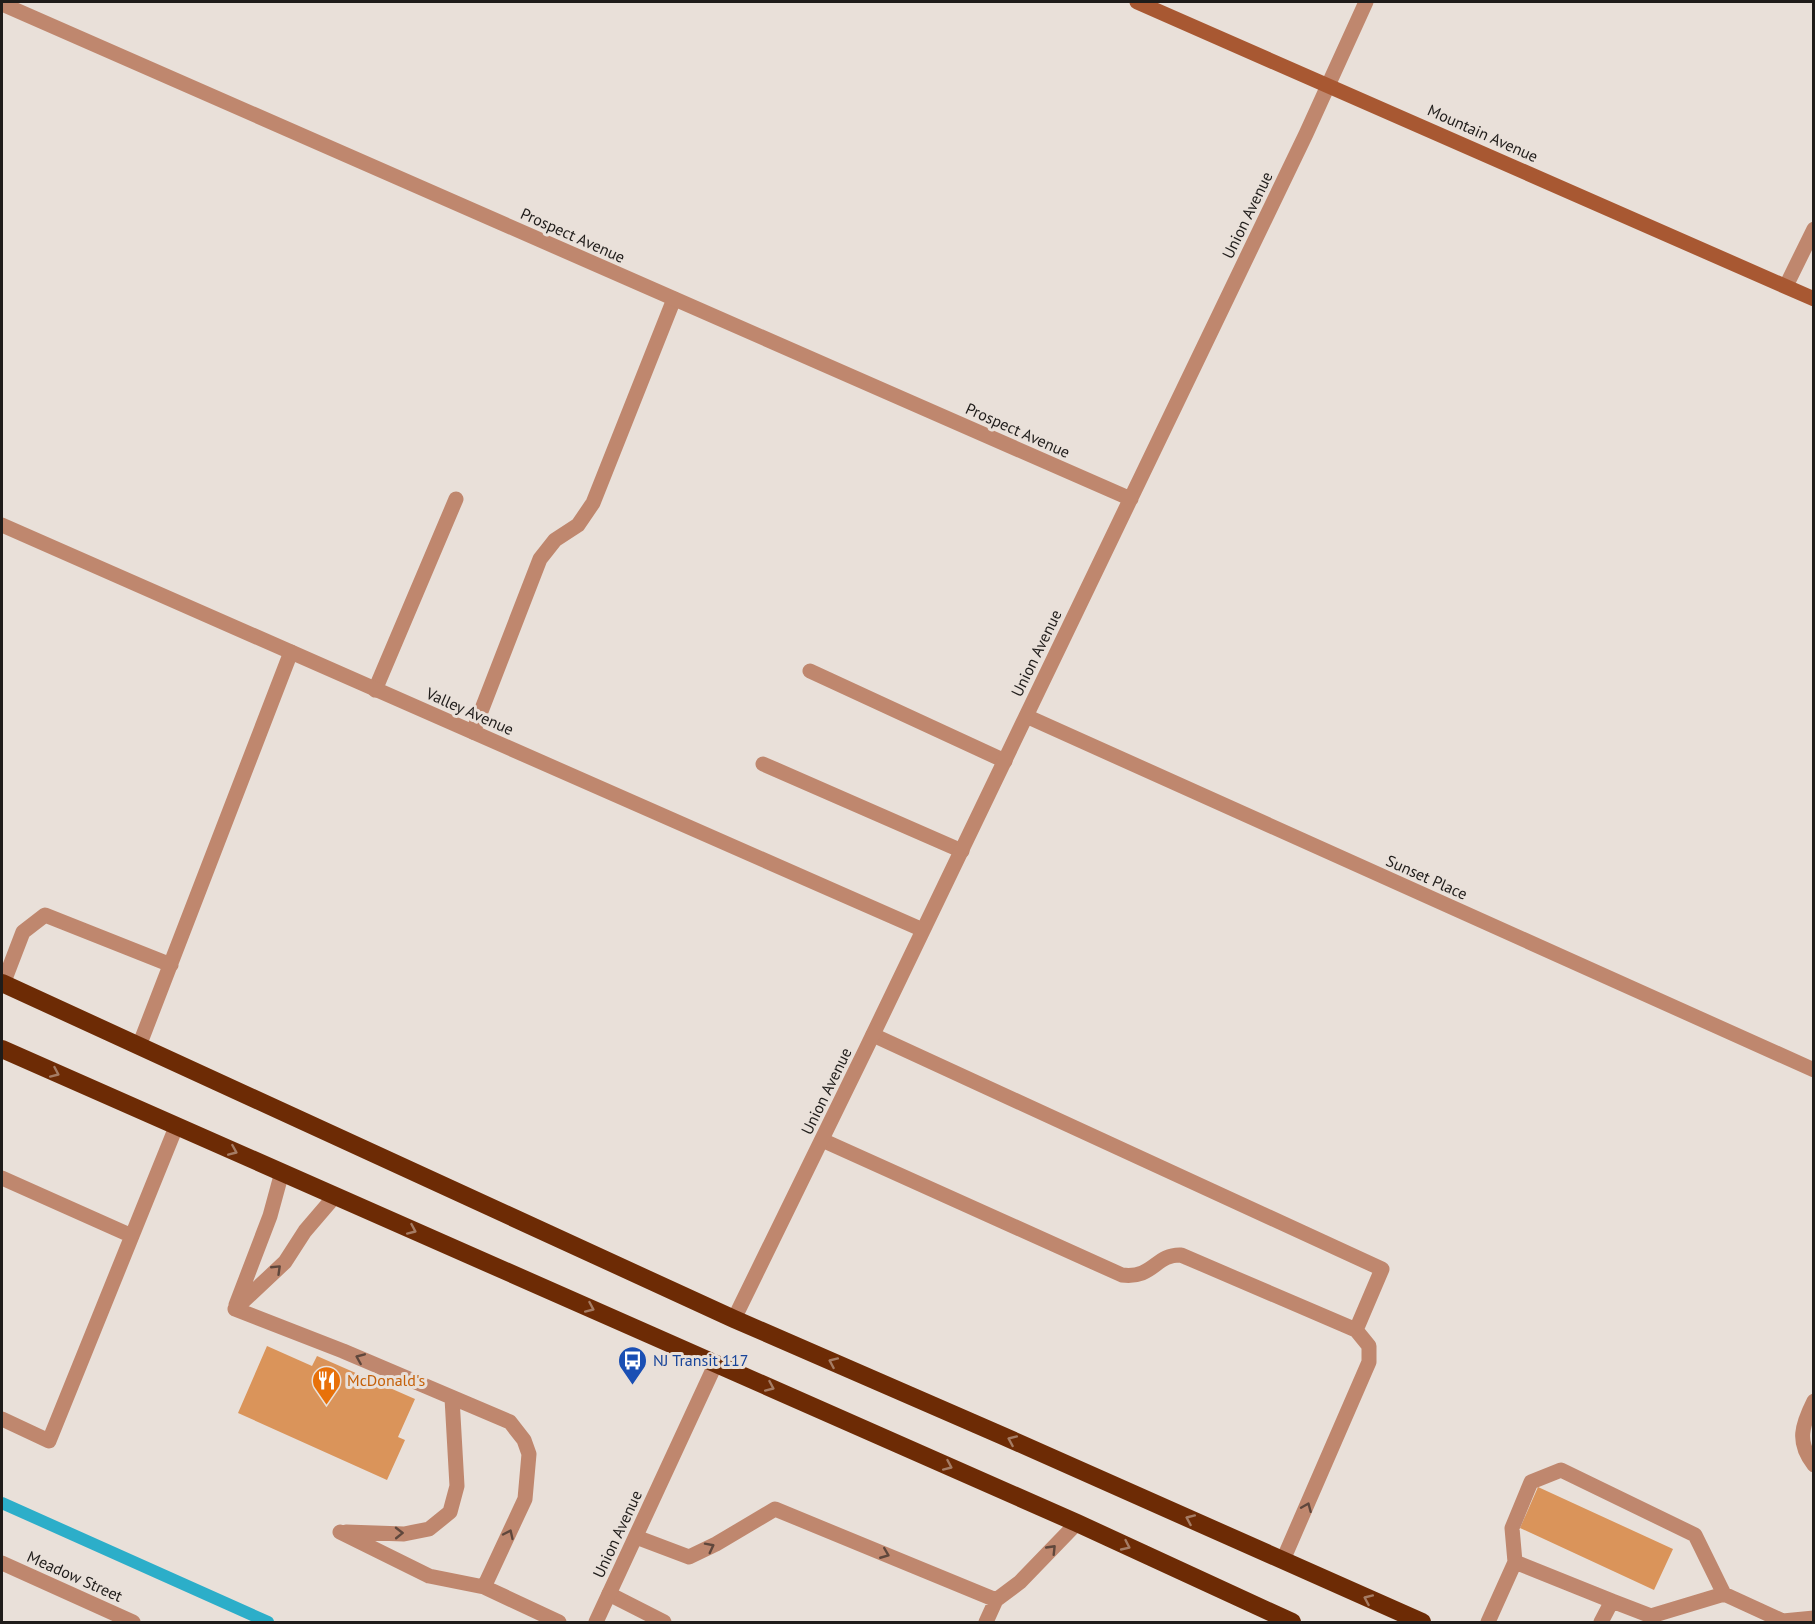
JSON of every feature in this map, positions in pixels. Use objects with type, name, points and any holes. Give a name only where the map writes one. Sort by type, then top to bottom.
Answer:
[{"type":"highway","points":[[2,984],[734,1319],[1422,1623]]},
{"type":"highway","points":[[2,1049],[1077,1523],[1292,1623]]},
{"type":"street","name":"Mountain Avenue","points":[[1137,2],[1814,298]]},
{"type":"street","name":"Union Avenue","points":[[734,1319],[1131,499],[1329,85],[1366,2]]},
{"type":"street","name":"Prospect Avenue","points":[[2,4],[1131,499]]},
{"type":"street","points":[[1786,286],[1814,229]]},
{"type":"street","points":[[472,732],[540,559],[555,540],[578,525],[593,503],[674,299]]},
{"type":"street","points":[[375,690],[456,499]]},
{"type":"street","name":"Valley Avenue","points":[[2,525],[923,930]]},
{"type":"street","points":[[139,1046],[291,652]]},
{"type":"street","points":[[810,671],[1005,760]]},
{"type":"street","name":"Sunset Place","points":[[1026,716],[1814,1071]]},
{"type":"street","points":[[763,764],[962,851]]},
{"type":"street","points":[[2,984],[23,932],[45,915],[171,965]]},
{"type":"street","points":[[873,1035],[1382,1269],[1356,1330]]},
{"type":"street","points":[[2,1420],[50,1441],[176,1127]]},
{"type":"street","points":[[822,1140],[1122,1275],[1143,1274],[1167,1257],[1181,1255],[1356,1330],[1369,1346],[1369,1362],[1283,1560]]},
{"type":"street","points":[[235,1309],[270,1216],[282,1172]]},
{"type":"street","points":[[2,1178],[132,1236]]},
{"type":"street","points":[[235,1309],[285,1263],[305,1231],[335,1196]]},
{"type":"street","points":[[235,1309],[343,1351],[510,1422],[524,1440],[529,1454],[525,1499],[484,1587]]},
{"type":"street","name":"Union Avenue","points":[[596,1623],[716,1364]]},
{"type":"street","points":[[452,1398],[457,1486],[450,1512],[429,1529],[405,1534],[340,1532],[429,1576],[484,1587],[559,1623]]},
{"type":"street","points":[[1814,1401],[1803,1423],[1803,1440],[1807,1455],[1814,1465]]},
{"type":"street","points":[[1488,1623],[1515,1562],[1512,1528],[1532,1482],[1560,1470],[1695,1535],[1724,1594],[1783,1621],[1814,1618]]},
{"type":"street","points":[[636,1537],[690,1557],[775,1509],[996,1600]]},
{"type":"street","points":[[986,1623],[996,1600],[1020,1582],[1077,1523]]},
{"type":"street","points":[[1515,1562],[1651,1616],[1724,1594]]},
{"type":"street","name":"Meadow Street","points":[[2,1563],[133,1623]]},
{"type":"street","points":[[609,1594],[664,1623]]},
{"type":"street","points":[[1601,1623],[1612,1601]]},
{"type":"building","name":"McDonald's","points":[[267,1346],[312,1366],[317,1356],[415,1399],[398,1437],[405,1440],[387,1480],[238,1413]]},
{"type":"building","points":[[1538,1487],[1673,1549],[1654,1590],[1520,1528]]},
{"type":"waterway","points":[[2,1503],[268,1622]]},
{"type":"place","name":"NJ Transit 117","points":[[632,1386]]},
{"type":"place","name":"McDonald's","points":[[326,1406]]}]
